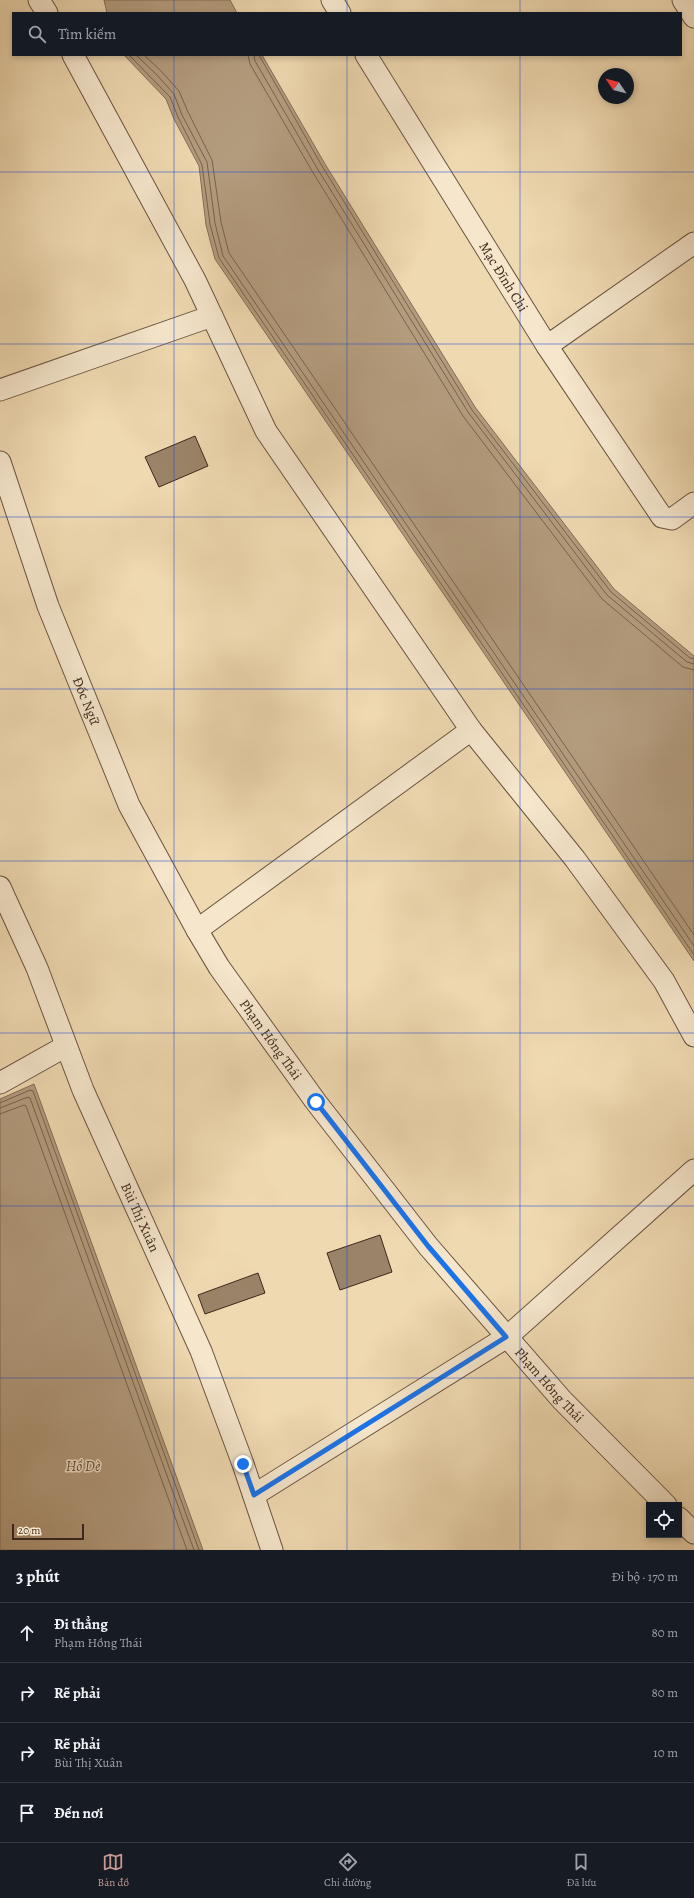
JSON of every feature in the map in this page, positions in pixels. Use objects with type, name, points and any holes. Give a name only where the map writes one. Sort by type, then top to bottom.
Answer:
[{"type":"street","points":[[39,0],[46,12]]},
{"type":"street","points":[[332,0],[339,12]]},
{"type":"street","points":[[684,0],[694,18]]},
{"type":"street","points":[[74,56],[195,280],[266,431],[471,730],[575,859],[664,981],[694,1036]]},
{"type":"street","name":"Mạc Đĩnh Chi","points":[[367,56],[547,346],[662,517],[672,519],[694,503]]},
{"type":"street","points":[[547,346],[694,243]]},
{"type":"street","points":[[0,390],[212,316]]},
{"type":"street","name":"Đốc Ngữ","points":[[0,462],[48,606],[130,805],[197,930]]},
{"type":"street","points":[[197,930],[471,730]]},
{"type":"street","name":"Bùi Thị Xuân","points":[[0,887],[37,968],[83,1090],[201,1350],[254,1495],[272,1550]]},
{"type":"street","name":"Phạm Hồng Thái","points":[[197,930],[219,967],[316,1102],[428,1246],[562,1400],[663,1502]]},
{"type":"street","points":[[0,1083],[66,1046]]},
{"type":"street","points":[[254,1495],[506,1337],[694,1170]]},
{"type":"street","points":[[682,1521],[694,1533]]},
{"type":"water","points":[[104,0],[230,0],[236,12],[107,12]]},
{"type":"water","points":[[125,56],[263,56],[325,164],[475,407],[614,589],[694,656],[694,961],[215,259],[206,225],[199,166],[174,119],[166,99]]},
{"type":"water","name":"Hồ Dè","points":[[34,1084],[203,1550],[0,1550],[0,1099]]},
{"type":"building","points":[[195,436],[208,466],[159,487],[145,457]]},
{"type":"building","points":[[380,1235],[392,1272],[340,1290],[327,1253]]},
{"type":"building","points":[[258,1273],[265,1293],[205,1314],[198,1295]]},
{"type":"route","points":[[243,1464],[254,1495],[506,1337],[428,1246],[316,1102]]}]
